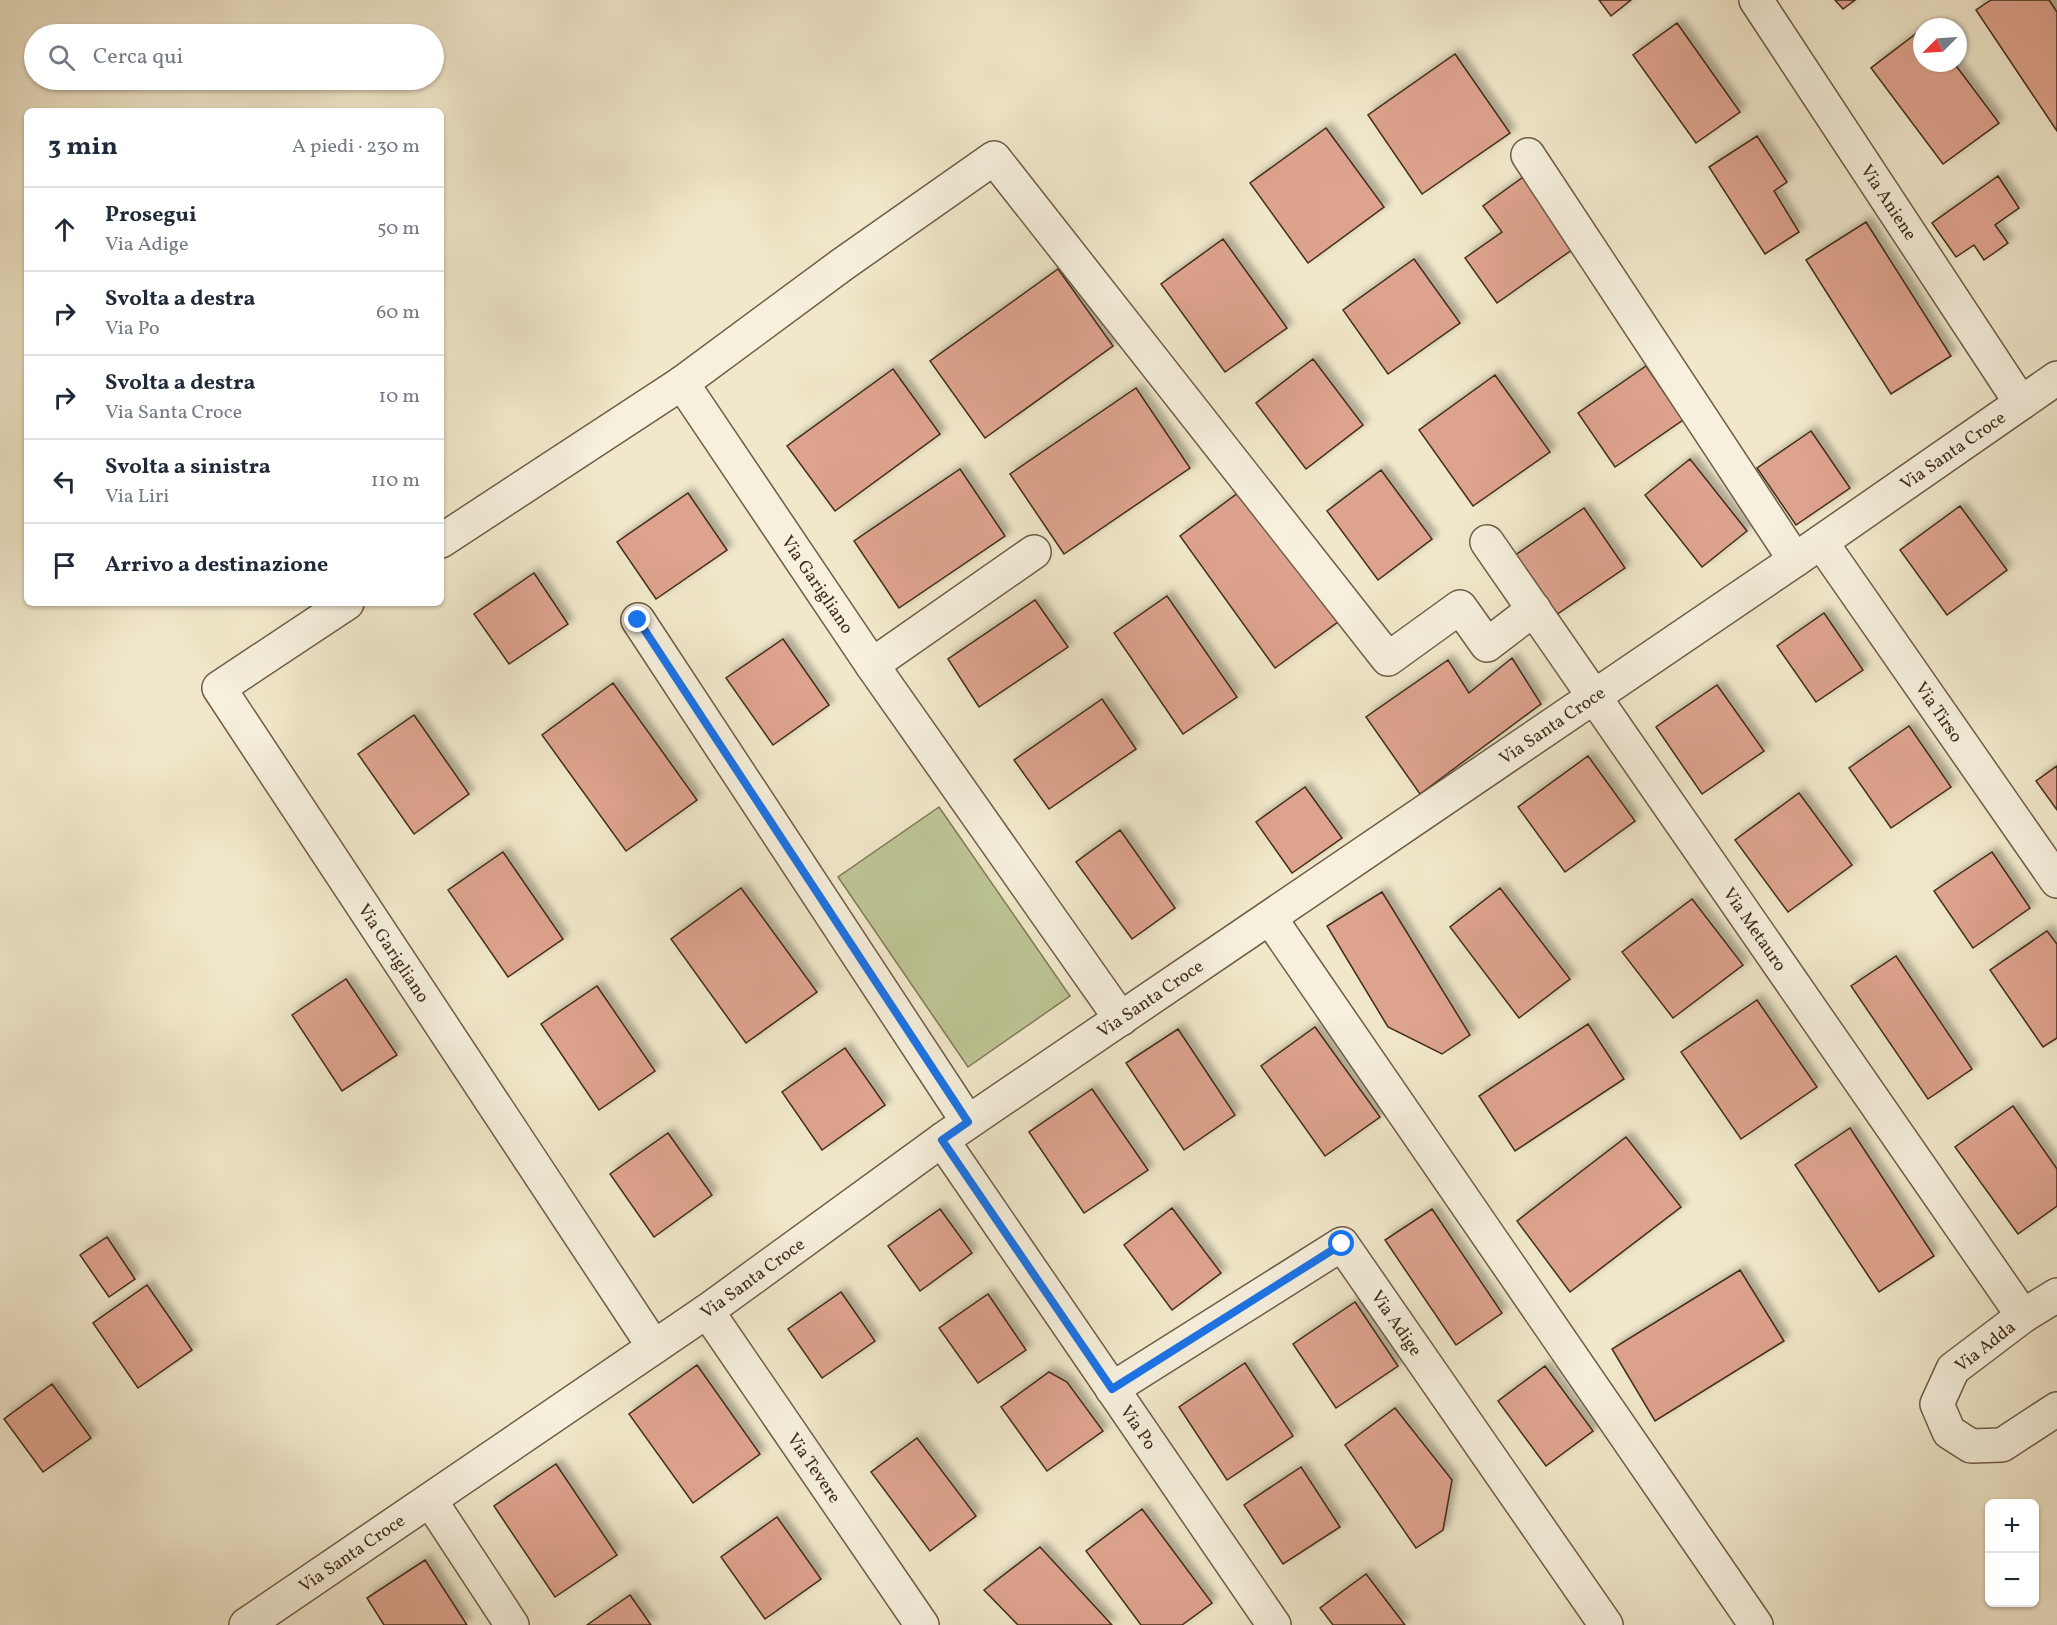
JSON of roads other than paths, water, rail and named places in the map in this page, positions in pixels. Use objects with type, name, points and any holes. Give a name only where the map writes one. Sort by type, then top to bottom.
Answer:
[{"type":"street","name":"Via Aniene","points":[[1756,0],[2021,404]]},
{"type":"street","name":"Via Tirso","points":[[1528,155],[1808,551],[2057,881]]},
{"type":"street","points":[[444,539],[682,383],[843,264],[994,158],[1388,659],[1460,607],[1487,645],[1534,609]]},
{"type":"street","name":"Via Santa Croce","points":[[246,1625],[707,1311],[968,1122],[1808,551],[2057,378]]},
{"type":"street","name":"Via Garigliano","points":[[682,383],[873,665],[1121,1019]]},
{"type":"street","name":"Via Metauro","points":[[1487,542],[2023,1316]]},
{"type":"street","points":[[873,665],[1034,552]]},
{"type":"street","name":"Via Garigliano","points":[[342,606],[219,688],[654,1347]]},
{"type":"street","points":[[638,620],[968,1122]]},
{"type":"street","points":[[1270,918],[1756,1625]]},
{"type":"street","name":"Via Po","points":[[942,1140],[1274,1625]]},
{"type":"street","name":"Via Adige","points":[[1112,1389],[1342,1244],[1606,1625]]},
{"type":"street","name":"Via Adda","points":[[2057,1295],[2023,1316],[1953,1369],[1937,1404],[1949,1432],[1971,1446],[2002,1446],[2057,1409]]},
{"type":"street","name":"Via Tevere","points":[[707,1311],[922,1625]]},
{"type":"street","points":[[430,1500],[512,1625]]}]
